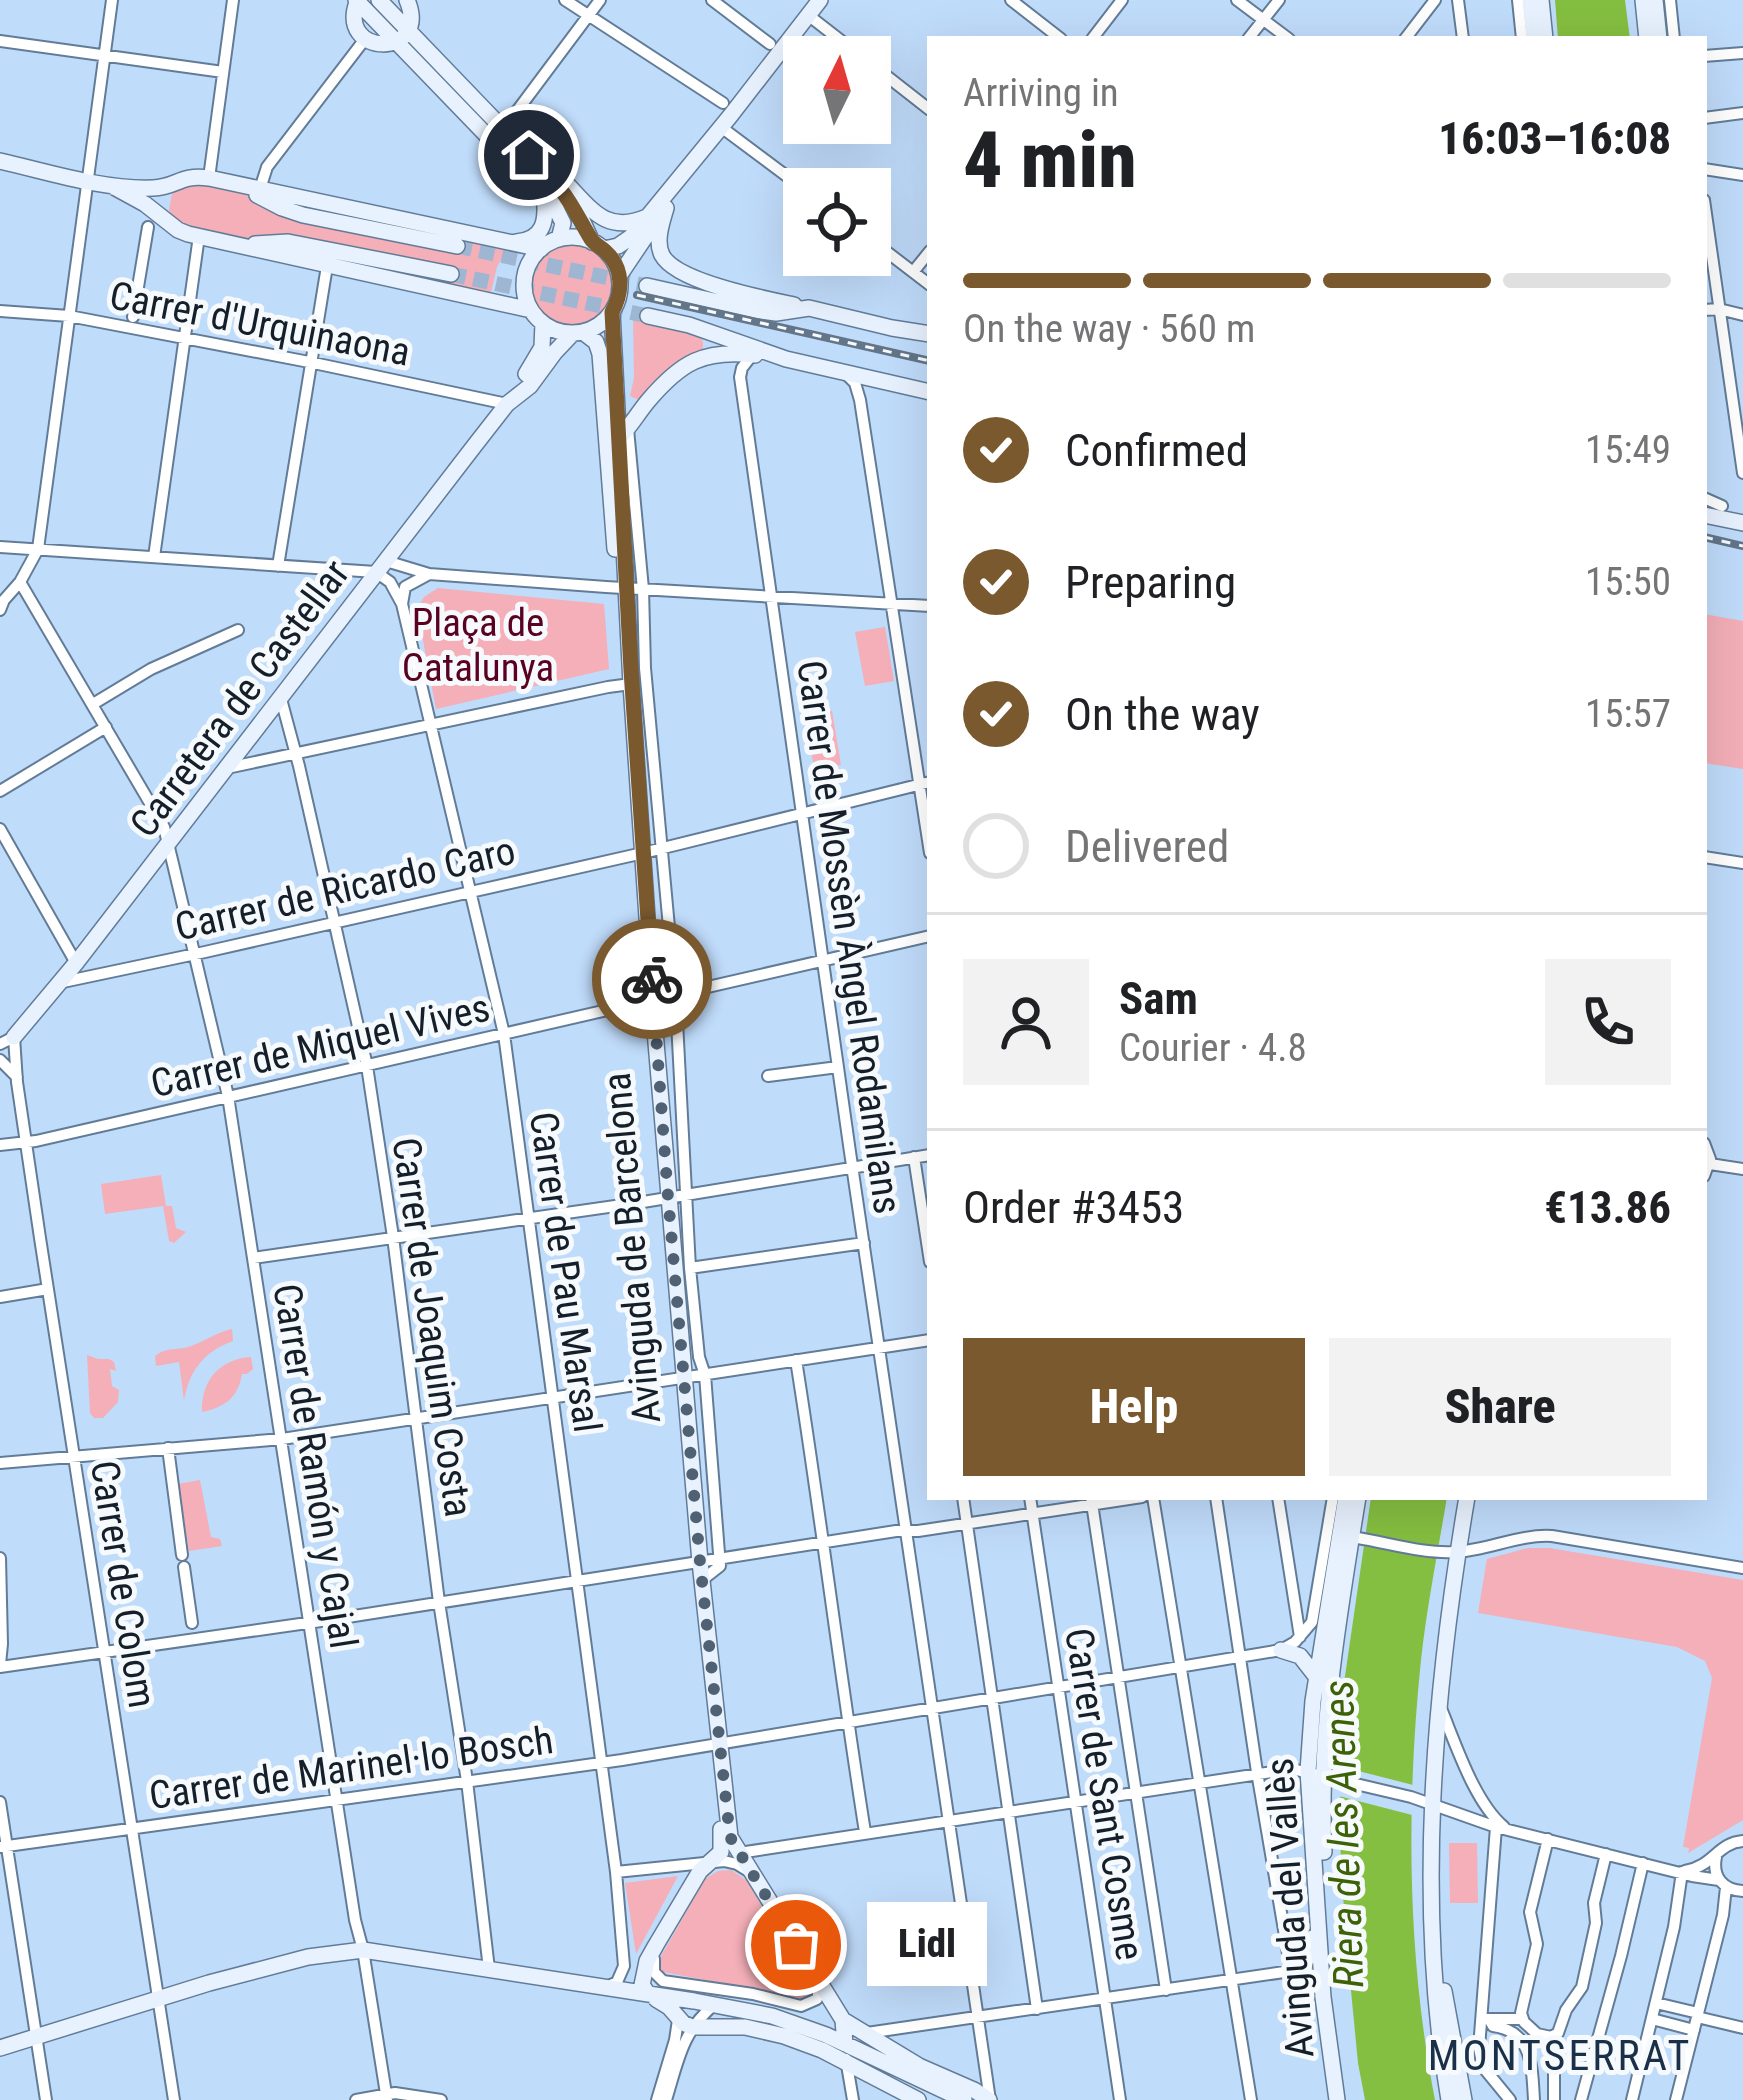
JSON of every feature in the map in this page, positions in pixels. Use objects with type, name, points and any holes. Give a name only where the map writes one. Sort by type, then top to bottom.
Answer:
[{"type":"street","points":[[0,610],[38,549],[112,0]]},
{"type":"street","points":[[209,178],[233,0]]},
{"type":"street","points":[[357,0],[355,26],[365,39],[377,44],[396,42],[409,29],[412,14],[407,0]]},
{"type":"street","points":[[357,0],[544,195],[561,218],[559,239]]},
{"type":"street","points":[[379,0],[608,222],[630,224],[648,217]]},
{"type":"street","points":[[565,0],[725,118],[783,170]]},
{"type":"street","points":[[511,127],[600,0]]},
{"type":"street","points":[[712,0],[770,44]]},
{"type":"street","points":[[537,316],[525,292],[526,273],[541,249],[559,239],[576,238],[598,246],[622,244],[820,0]]},
{"type":"street","points":[[1011,0],[1056,36]]},
{"type":"street","points":[[1094,36],[1122,0]]},
{"type":"street","points":[[1238,0],[1285,36]]},
{"type":"street","points":[[1251,36],[1279,0]]},
{"type":"street","points":[[1407,36],[1436,0]]},
{"type":"street","points":[[1458,0],[1463,36]]},
{"type":"street","points":[[1518,0],[1522,36]]},
{"type":"street","points":[[1530,0],[1534,36]]},
{"type":"street","points":[[1541,0],[1545,36]]},
{"type":"street","points":[[1643,0],[1647,36]]},
{"type":"street","points":[[1655,0],[1659,36]]},
{"type":"street","points":[[1670,0],[1674,36]]},
{"type":"street","points":[[808,15],[835,36]]},
{"type":"street","points":[[260,189],[267,167],[365,39]]},
{"type":"street","points":[[0,40],[223,72]]},
{"type":"street","points":[[1707,56],[1743,53]]},
{"type":"street","points":[[891,79],[927,108]]},
{"type":"street","points":[[1707,120],[1743,113]]},
{"type":"street","points":[[619,276],[725,118]]},
{"type":"street","points":[[112,185],[178,230],[537,316],[554,329],[578,332],[599,325],[612,312],[619,295],[614,261],[511,127]]},
{"type":"street","points":[[0,161],[112,185],[157,188],[188,176],[209,178],[541,249]]},
{"type":"street","points":[[1707,169],[1743,175]]},
{"type":"street","points":[[170,224],[165,208],[174,182]]},
{"type":"street","points":[[239,185],[303,214],[457,246]]},
{"type":"street","points":[[514,242],[527,241],[542,231],[544,195]]},
{"type":"street","points":[[666,208],[659,234],[661,254],[673,266],[710,284],[927,337]]},
{"type":"street","points":[[1707,222],[1743,473]]},
{"type":"street","points":[[134,317],[148,227]]},
{"type":"street","points":[[154,557],[199,236]]},
{"type":"street","points":[[240,244],[288,242],[451,274]]},
{"type":"street","points":[[913,272],[927,254]]},
{"type":"street","points":[[891,255],[927,283]]},
{"type":"street","points":[[278,566],[327,266]]},
{"type":"street","points":[[647,286],[754,310],[776,313],[808,308]]},
{"type":"street","points":[[1707,310],[1743,315]]},
{"type":"street","name":"Carrer d'Urquinaona","points":[[0,311],[69,316],[510,401]]},
{"type":"street","name":"Avinguda de Barcelona","points":[[612,312],[624,445],[627,685],[648,1001],[716,1745],[730,1837],[843,2020],[845,2044]]},
{"type":"street","name":"Carretera de Castellar","points":[[7,1041],[76,963],[510,401],[540,352],[537,316]]},
{"type":"street","points":[[647,316],[786,359]]},
{"type":"street","name":"Carretera de Castellar","points":[[510,401],[530,386],[578,332]]},
{"type":"street","name":"Avinguda de Barcelona","points":[[578,332],[596,342],[600,354],[629,588],[645,668],[676,994],[690,1268],[705,1375],[719,1558]]},
{"type":"street","points":[[624,445],[640,412],[668,380],[703,357],[723,352],[786,359],[927,391]]},
{"type":"street","name":"Carrer de Mossèn Àngel Rodamilans","points":[[752,355],[740,377],[770,597],[990,2100]]},
{"type":"street","points":[[844,372],[855,383],[860,400],[925,783]]},
{"type":"street","points":[[618,408],[640,412]]},
{"type":"street","points":[[1707,499],[1722,506]]},
{"type":"street","points":[[1707,516],[1743,523]]},
{"type":"street","points":[[0,547],[278,566],[381,566],[429,574],[927,606]]},
{"type":"street","name":"Carrer de Pau Marsal","points":[[381,566],[402,604],[504,1034],[616,1872],[624,1966],[617,1982],[605,1988]]},
{"type":"street","points":[[402,604],[406,587],[429,574]]},
{"type":"street","name":"Carrer de Ramón y Cajal","points":[[20,582],[164,827],[195,954],[228,1096],[386,2098]]},
{"type":"street","points":[[93,704],[151,669],[238,630]]},
{"type":"street","points":[[227,768],[627,685]]},
{"type":"street","name":"Carrer de Joaquim Costa","points":[[281,699],[367,1066],[489,1969]]},
{"type":"street","points":[[0,791],[106,727]]},
{"type":"street","name":"Carrer de Ricardo Caro","points":[[61,982],[336,923],[925,783]]},
{"type":"street","points":[[0,829],[76,963]]},
{"type":"street","points":[[1707,857],[1743,863]]},
{"type":"street","name":"Carrer de Miquel Vives","points":[[0,1145],[927,937]]},
{"type":"street","name":"Carrer de Colom","points":[[7,1041],[17,1078],[174,2100]]},
{"type":"street","points":[[0,1060],[17,1078]]},
{"type":"street","points":[[768,1076],[838,1067]]},
{"type":"street","points":[[254,1258],[927,1155]]},
{"type":"street","points":[[914,1157],[927,1242]]},
{"type":"street","points":[[1707,1170],[1743,1169]]},
{"type":"street","points":[[690,1268],[864,1243]]},
{"type":"street","points":[[0,1297],[48,1289]]},
{"type":"street","points":[[0,1463],[282,1439],[927,1340]]},
{"type":"street","points":[[796,1360],[865,1832]]},
{"type":"street","points":[[168,1448],[193,1631]]},
{"type":"street","points":[[963,1500],[1036,2009]]},
{"type":"street","name":"Carrer de Sant Cosme","points":[[1030,1500],[1120,2100]]},
{"type":"street","points":[[1153,1500],[1251,2100]]},
{"type":"street","points":[[1216,1500],[1291,1971]]},
{"type":"street","points":[[1278,1500],[1300,1637],[1281,1650]]},
{"type":"street","name":"Avinguda del Vallès","points":[[1334,1500],[1343,1540],[1317,1677],[1341,2100]]},
{"type":"street","name":"Avinguda del Vallès","points":[[1341,2100],[1322,1980],[1308,1798],[1322,1775],[1346,1500]]},
{"type":"street","name":"Avinguda del Vallès","points":[[1300,1637],[1312,1622],[1357,1500]]},
{"type":"street","points":[[1449,2100],[1437,2014],[1432,1842],[1448,1552],[1466,1500]]},
{"type":"street","points":[[0,1558],[0,1666],[103,1654],[193,1631],[310,1621],[967,1524],[1092,1501],[1166,1990]]},
{"type":"street","points":[[1343,1540],[1448,1552],[1526,1536],[1552,1536],[1743,1568]]},
{"type":"street","points":[[702,1580],[720,1566],[719,1558]]},
{"type":"street","name":"Avinguda de Barcelona","points":[[648,1994],[642,1985],[647,1961],[722,1844],[697,1563]]},
{"type":"street","points":[[1281,1650],[1300,1656],[1317,1677],[1328,1710]]},
{"type":"street","name":"Carrer de Marinel·lo Bosch","points":[[3,1847],[716,1745],[1281,1650]]},
{"type":"street","points":[[1440,1705],[1480,1797],[1501,1828],[1480,2060],[1510,2100]]},
{"type":"street","points":[[739,1853],[1292,1769],[1417,1798],[1463,1817],[1682,1872],[1741,1892],[1723,1916]]},
{"type":"street","points":[[1291,1971],[1304,1963],[1312,1946],[1308,1798]]},
{"type":"street","points":[[0,1802],[3,1847],[46,2100]]},
{"type":"street","points":[[1432,1842],[1444,1826],[1463,1817]]},
{"type":"street","points":[[1548,1839],[1530,1912],[1537,1944],[1521,2013],[1537,2034],[1547,2038],[1558,2033],[1565,2010],[1582,1987],[1606,1854]]},
{"type":"street","points":[[1682,1872],[1704,1866],[1727,1844],[1741,1839]]},
{"type":"street","points":[[1676,2100],[1723,1916],[1716,1857]]},
{"type":"street","points":[[616,1872],[732,1862],[753,1874]]},
{"type":"street","points":[[1581,2100],[1643,1863]]},
{"type":"street","points":[[1632,2100],[1674,1928],[1682,1872]]},
{"type":"street","points":[[664,1934],[652,1966],[656,1977],[670,1982],[801,2006],[817,1999],[820,1985]]},
{"type":"street","points":[[0,2048],[308,1957],[362,1950],[648,1994],[691,2016],[734,2025],[770,2024],[918,2100]]},
{"type":"street","points":[[1436,1970],[1446,1994],[1464,2100]]},
{"type":"street","points":[[864,2034],[1291,1971],[1311,1972],[1332,1997]]},
{"type":"street","points":[[657,2100],[675,2040],[691,2016],[735,1993]]},
{"type":"street","points":[[1657,2003],[1696,2020]]},
{"type":"street","points":[[715,2005],[845,2044],[964,2100]]},
{"type":"street","points":[[666,2100],[691,2016]]},
{"type":"street","points":[[1484,2019],[1522,2019]]},
{"type":"street","points":[[1484,2019],[1514,2032],[1527,2050],[1534,2100]]},
{"type":"street","points":[[1652,2019],[1743,2028]]},
{"type":"street","points":[[843,2020],[919,2066],[990,2100]]},
{"type":"street","points":[[1547,2038],[1554,2066],[1554,2100]]},
{"type":"street","points":[[845,2044],[855,2100]]},
{"type":"street","points":[[855,2100],[859,2090],[878,2079]]},
{"type":"street","points":[[356,2100],[395,2093],[441,2100]]},
{"type":"green space","points":[[189,181],[457,251],[460,239],[507,249],[491,292],[451,284],[453,271],[198,232],[173,219],[169,210],[172,194]]},
{"type":"green space","points":[[572,245],[600,257],[612,285],[600,313],[572,325],[544,313],[532,285],[544,257]]},
{"type":"green space","points":[[633,318],[700,335],[703,342],[703,350],[681,362],[641,401],[630,396]]},
{"type":"green space","name":"Plaça de Catalunya","points":[[438,588],[604,604],[609,669],[436,709],[417,609]]},
{"type":"green space","points":[[1707,615],[1743,621],[1743,769],[1707,763]]},
{"type":"green space","points":[[885,627],[894,681],[865,686],[855,632]]},
{"type":"green space","points":[[832,711],[841,765],[814,769],[806,715]]},
{"type":"green space","points":[[161,1175],[166,1206],[172,1206],[176,1228],[186,1232],[174,1243],[169,1241],[163,1206],[105,1214],[101,1184]]},
{"type":"green space","points":[[232,1329],[233,1341],[214,1350],[194,1371],[184,1401],[179,1362],[156,1366],[155,1356]]},
{"type":"green space","points":[[87,1355],[114,1362],[116,1371],[110,1369],[112,1386],[119,1390],[118,1402],[103,1418],[90,1413]]},
{"type":"green space","points":[[251,1357],[253,1369],[242,1374],[234,1395],[202,1412],[205,1390],[214,1373],[230,1362]]},
{"type":"green space","points":[[200,1480],[211,1537],[220,1539],[222,1546],[189,1551],[178,1484]]},
{"type":"green space","points":[[1528,1548],[1743,1580],[1743,1820],[1688,1853],[1689,1848],[1683,1847],[1712,1678],[1705,1661],[1677,1647],[1478,1613],[1487,1559]]},
{"type":"green space","points":[[1449,1843],[1477,1843],[1478,1903],[1450,1903]]},
{"type":"green space","points":[[731,1870],[746,1880],[809,1984],[803,1999],[659,1968],[660,1958],[705,1879]]},
{"type":"green space","points":[[678,1876],[636,1954],[625,1883]]},
{"type":"water","points":[[1555,0],[1625,0],[1630,36],[1558,36]]},
{"type":"water","name":"Riera de les Arenes","points":[[1371,1500],[1446,1500],[1421,1660],[1411,1825],[1414,1936],[1435,2100],[1365,2100],[1341,1871],[1344,1683]]},
{"type":"pier","points":[[1335,1765],[1417,1786],[1416,1816],[1335,1795]]},
{"type":"tunnel","points":[[457,246],[647,286]]},
{"type":"tunnel","points":[[451,274],[648,316]]},
{"type":"railway","points":[[637,295],[927,360]]},
{"type":"railway","points":[[1707,538],[1743,546]]},
{"type":"way so far","points":[[652,979],[700,1562],[730,1837],[796,1945]]},
{"type":"place","name":"Lidl","points":[[796,1945]]},
{"type":"district","name":"MONTSERRAT","points":[[1560,2055]]},
{"type":"route","points":[[529,155],[562,191],[592,242],[614,261],[619,276],[619,295],[612,312],[652,979]]}]
